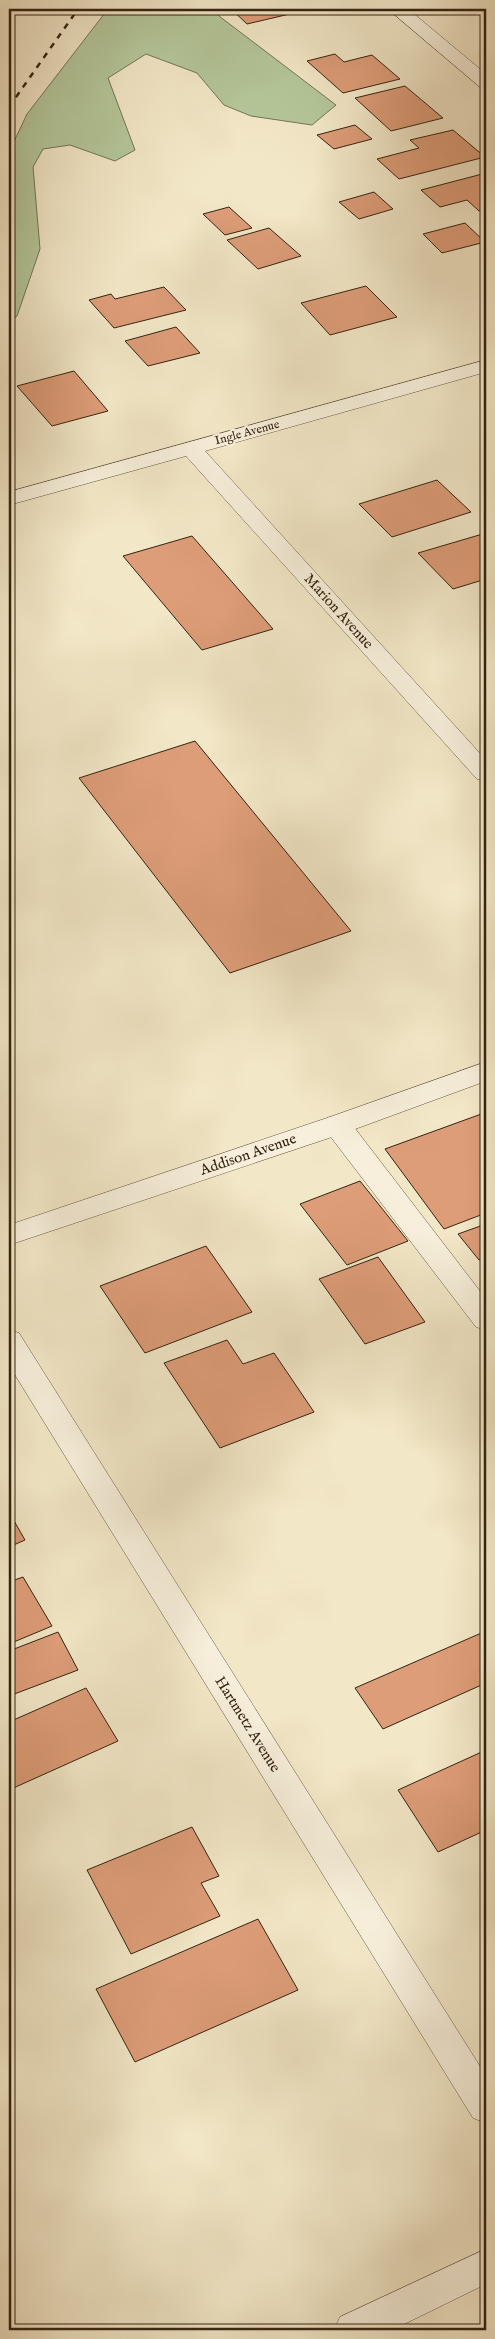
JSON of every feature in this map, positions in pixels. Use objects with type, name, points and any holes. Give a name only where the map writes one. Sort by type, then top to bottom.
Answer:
[{"type":"street","points":[[397,9],[486,83]]},
{"type":"street","name":"Ingle Avenue","points":[[9,499],[486,366]]},
{"type":"street","name":"Marion Avenue","points":[[190,448],[486,774]]},
{"type":"street","name":"Addison Avenue","points":[[9,1235],[337,1125],[486,1071]]},
{"type":"street","points":[[337,1125],[486,1319]]},
{"type":"street","name":"Hartmetz Avenue","points":[[9,1341],[486,2107]]},
{"type":"street","points":[[353,2330],[486,2266]]},
{"type":"green space","points":[[108,9],[215,9],[219,16],[336,105],[312,125],[251,116],[224,105],[197,73],[146,54],[108,78],[135,150],[115,161],[70,145],[43,149],[33,167],[40,249],[17,316],[9,323],[9,152],[27,114]]},
{"type":"building","points":[[231,9],[311,9],[247,24]]},
{"type":"building","points":[[335,54],[344,62],[372,55],[400,79],[343,93],[307,61]]},
{"type":"building","points":[[405,86],[443,118],[391,131],[355,98]]},
{"type":"building","points":[[355,125],[372,139],[334,149],[317,135]]},
{"type":"building","points":[[453,130],[485,157],[399,179],[377,159],[419,148],[410,140]]},
{"type":"building","points":[[486,173],[486,209],[479,211],[467,200],[440,207],[421,190]]},
{"type":"building","points":[[374,192],[393,209],[359,219],[339,202]]},
{"type":"building","points":[[229,207],[252,228],[225,235],[203,214]]},
{"type":"building","points":[[465,223],[485,242],[442,253],[423,234]]},
{"type":"building","points":[[269,228],[301,256],[258,269],[227,240]]},
{"type":"building","points":[[366,286],[397,317],[330,335],[301,303]]},
{"type":"building","points":[[164,287],[186,310],[114,328],[89,300],[111,294],[115,299]]},
{"type":"building","points":[[176,327],[200,353],[148,366],[125,341]]},
{"type":"building","points":[[74,371],[108,411],[52,426],[17,386]]},
{"type":"building","points":[[437,480],[471,512],[392,537],[359,504]]},
{"type":"building","points":[[486,533],[486,579],[453,589],[418,553]]},
{"type":"building","points":[[192,536],[273,629],[202,650],[123,556]]},
{"type":"building","points":[[195,741],[351,931],[230,973],[79,778]]},
{"type":"building","points":[[484,1113],[486,1117],[486,1213],[444,1229],[385,1149]]},
{"type":"building","points":[[360,1181],[408,1241],[347,1265],[300,1204]]},
{"type":"building","points":[[486,1224],[486,1257],[479,1260],[458,1234]]},
{"type":"building","points":[[206,1246],[252,1312],[145,1353],[100,1286]]},
{"type":"building","points":[[378,1257],[425,1322],[365,1344],[319,1279]]},
{"type":"building","points":[[227,1340],[243,1364],[274,1353],[314,1412],[220,1448],[164,1363]]},
{"type":"building","points":[[9,1512],[25,1540],[9,1547]]},
{"type":"building","points":[[23,1577],[52,1626],[9,1644],[9,1582]]},
{"type":"building","points":[[486,1631],[486,1683],[383,1729],[355,1688]]},
{"type":"building","points":[[58,1632],[78,1670],[9,1696],[9,1651]]},
{"type":"building","points":[[86,1688],[118,1741],[9,1790],[9,1722]]},
{"type":"building","points":[[486,1750],[486,1830],[438,1852],[398,1790]]},
{"type":"building","points":[[192,1827],[219,1876],[201,1883],[220,1916],[131,1954],[87,1870]]},
{"type":"building","points":[[258,1919],[298,1990],[135,2062],[96,1989]]},
{"type":"railway","points":[[9,107],[78,9]]}]
